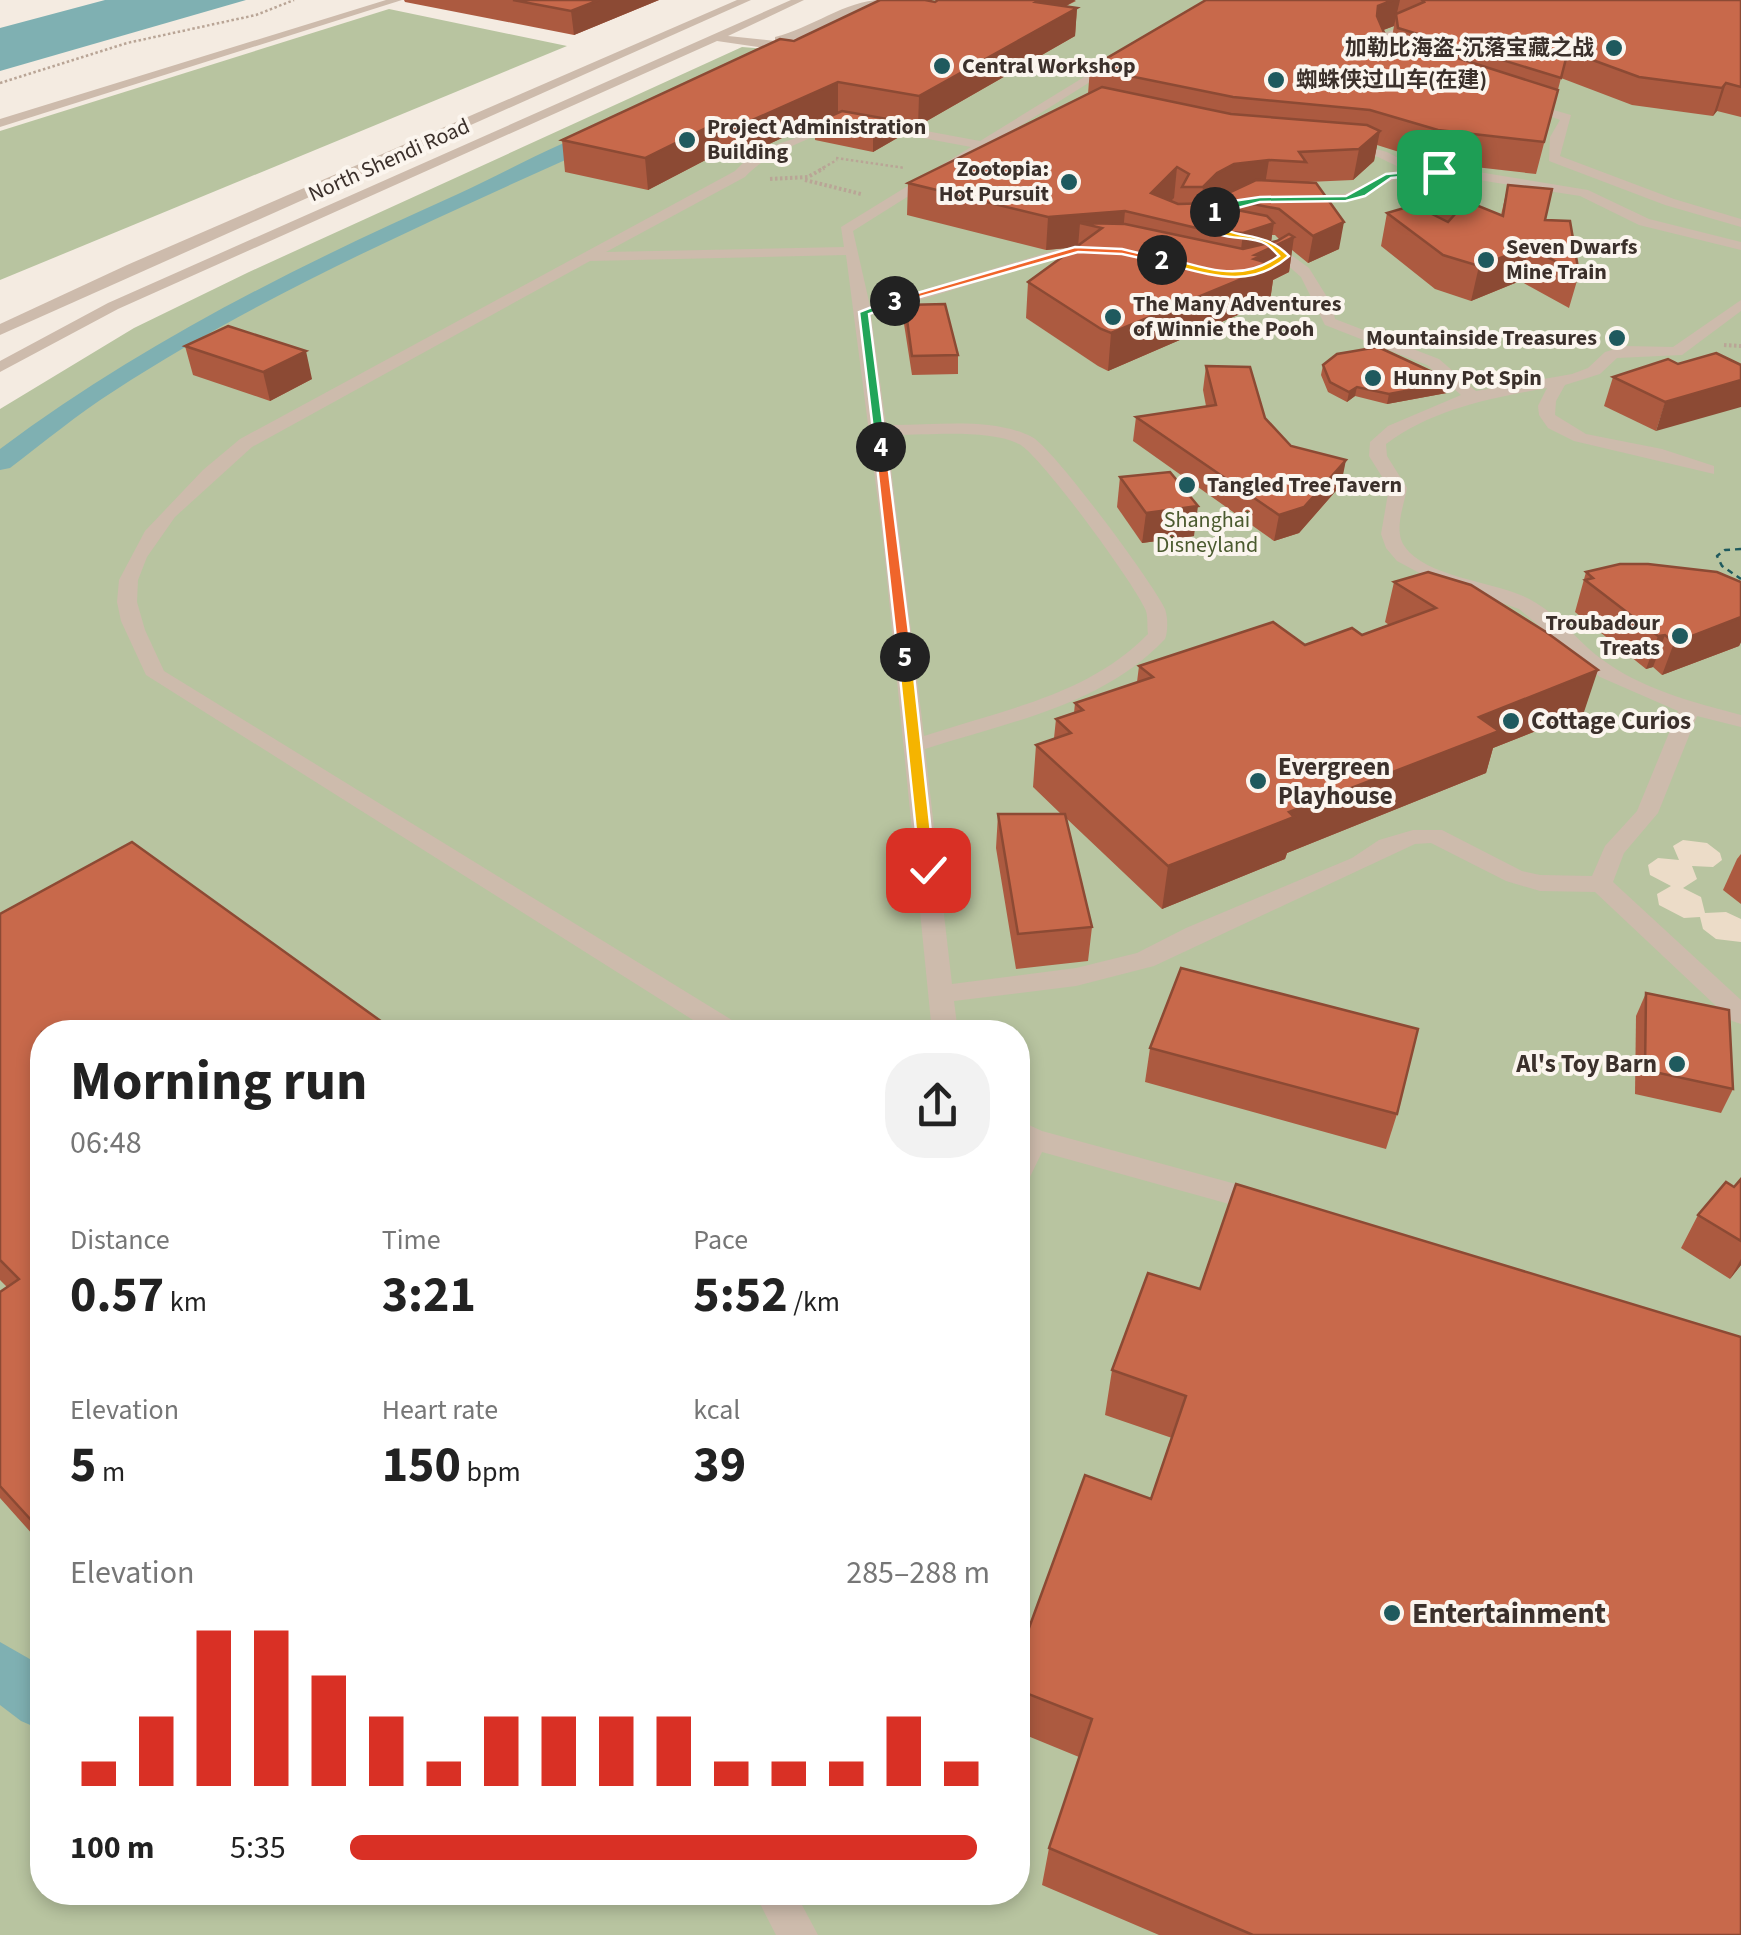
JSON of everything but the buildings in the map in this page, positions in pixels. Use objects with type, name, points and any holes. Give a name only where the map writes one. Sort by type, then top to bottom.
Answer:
[{"type":"street","points":[[0,123],[397,0]]},
{"type":"street","name":"North Shendi Road","points":[[0,330],[132,268],[746,0]]},
{"type":"street","name":"North Shendi Road","points":[[0,367],[113,306],[800,0]]},
{"type":"street","points":[[1380,0],[1410,28],[1382,36],[1380,44],[1385,60],[1402,65]]},
{"type":"street","points":[[681,28],[773,45],[804,43],[879,4]]},
{"type":"street","points":[[944,1020],[864,312],[846,230],[1137,49]]},
{"type":"street","points":[[1508,98],[1567,118],[1556,137],[1553,158],[1621,180],[1676,205],[1741,223]]},
{"type":"street","points":[[1055,100],[1074,104]]},
{"type":"street","points":[[713,1020],[156,675],[127,600],[137,553],[201,479],[246,443],[740,174],[758,155],[800,141],[840,120],[981,144]]},
{"type":"street","points":[[1333,142],[1391,156],[1417,171],[1437,191],[1411,215],[1408,223],[1408,229],[1424,242]]},
{"type":"street","points":[[1284,200],[1346,198],[1362,194],[1389,176],[1417,171],[1507,178],[1570,190],[1644,222],[1741,246]]},
{"type":"street","points":[[1247,237],[1269,242],[1279,260],[1310,280],[1330,322],[1433,362],[1472,396]]},
{"type":"street","points":[[864,312],[1059,253],[1078,249],[1122,251]]},
{"type":"street","points":[[587,257],[852,251]]},
{"type":"street","points":[[1741,304],[1677,352],[1625,351],[1610,356],[1594,370],[1561,380],[1472,396],[1394,430],[1378,442],[1378,456],[1398,488],[1388,531],[1396,550],[1412,563],[1515,599],[1544,615],[1594,664],[1640,689],[1690,708],[1741,721]]},
{"type":"street","points":[[1718,323],[1740,341]]},
{"type":"street","points":[[1561,380],[1546,406],[1548,416],[1564,430],[1609,446],[1658,453],[1708,470]]},
{"type":"street","points":[[878,430],[1002,432],[1029,442],[1107,538],[1156,611],[1158,635],[1136,658],[1094,687],[914,746]]},
{"type":"street","points":[[1601,884],[1612,851],[1647,814],[1690,708]]},
{"type":"street","points":[[941,994],[1076,976],[1145,960],[1194,934],[1360,863],[1387,845],[1434,834],[1514,876],[1540,883],[1601,884],[1736,1009]]},
{"type":"street","points":[[1030,1136],[1285,1209]]},
{"type":"street","points":[[781,1905],[798,1935]]},
{"type":"path","points":[[0,83],[127,43],[256,15],[294,0]]},
{"type":"path","points":[[799,178],[892,201]]},
{"type":"green space","name":"Shanghai Disneyland","points":[[915,0],[1741,0],[1741,1935],[0,1935],[0,409],[134,328],[742,47],[778,50]]},
{"type":"green space","points":[[389,9],[567,46],[0,280],[0,131]]},
{"type":"shaded area","points":[[1683,840],[1707,843],[1720,853],[1722,860],[1713,867],[1692,866],[1697,879],[1683,888],[1701,897],[1705,913],[1726,912],[1741,919],[1741,942],[1716,939],[1703,929],[1700,917],[1684,918],[1659,905],[1657,894],[1671,886],[1650,875],[1648,865],[1658,858],[1679,860],[1673,846]]},
{"type":"water","points":[[105,0],[246,0],[0,71],[0,28]]},
{"type":"waterway","points":[[0,462],[105,385],[227,314],[354,250],[611,132]]},
{"type":"waterway","points":[[0,1670],[30,1692]]},
{"type":"ferry route","points":[[1741,549],[1725,550],[1717,556],[1722,566],[1741,579]]},
{"type":"place","name":"加勒比海盗-沉落宝藏之战","points":[[1614,48]]},
{"type":"place","name":"Central Workshop","points":[[942,66]]},
{"type":"place","name":"蜘蛛侠过山车(在建)","points":[[1276,80]]},
{"type":"place","name":"Project Administration Building","points":[[687,140]]},
{"type":"place","name":"Zootopia: Hot Pursuit","points":[[1069,182]]},
{"type":"place","name":"Seven Dwarfs Mine Train","points":[[1486,260]]},
{"type":"place","name":"The Many Adventures of Winnie the Pooh","points":[[1113,317]]},
{"type":"place","name":"Mountainside Treasures","points":[[1617,338]]},
{"type":"place","name":"Hunny Pot Spin","points":[[1373,378]]},
{"type":"place","name":"Tangled Tree Tavern","points":[[1187,485]]},
{"type":"place","name":"Troubadour Treats","points":[[1680,636]]},
{"type":"place","name":"Cottage Curios","points":[[1511,721]]},
{"type":"place","name":"Evergreen Playhouse","points":[[1258,781]]},
{"type":"place","name":"Al's Toy Barn","points":[[1677,1064]]},
{"type":"place","name":"Entertainment","points":[[1392,1613]]},
{"type":"route","points":[[928,870],[864,312],[1078,249],[1122,251],[1220,275],[1251,275],[1266,270],[1284,256],[1269,242],[1223,233],[1212,226],[1208,220],[1221,208],[1260,199],[1346,198],[1362,194],[1378,181],[1401,172],[1439,172]]}]
